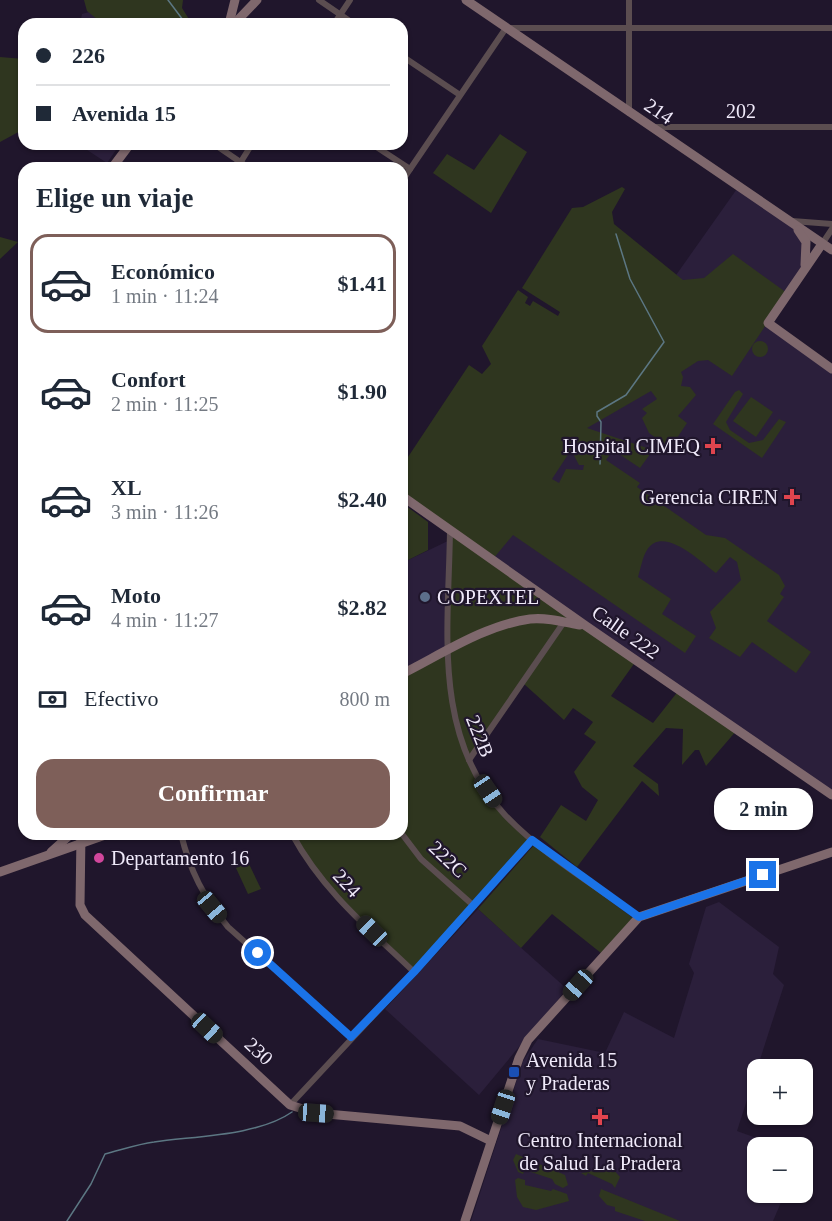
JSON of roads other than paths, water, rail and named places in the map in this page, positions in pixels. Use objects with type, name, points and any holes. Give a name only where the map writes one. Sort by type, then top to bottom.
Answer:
[{"type":"street","points":[[232,18],[235,0]]},
{"type":"street","points":[[238,18],[257,0]]},
{"type":"street","points":[[319,0],[345,18]]},
{"type":"street","points":[[338,18],[350,0]]},
{"type":"street","name":"214","points":[[466,0],[832,250]]},
{"type":"street","points":[[629,0],[629,112]]},
{"type":"street","points":[[408,172],[506,28],[832,28]]},
{"type":"street","points":[[408,60],[460,95]]},
{"type":"street","name":"202","points":[[651,127],[832,127]]},
{"type":"street","points":[[221,150],[235,162]]},
{"type":"street","points":[[381,150],[399,162]]},
{"type":"street","points":[[791,221],[832,224]]},
{"type":"street","points":[[791,221],[806,242],[804,269]]},
{"type":"street","points":[[832,229],[768,323],[832,369]]},
{"type":"street","name":"Calle 222","points":[[408,500],[832,795]]},
{"type":"street","name":"222B","points":[[450,529],[448,650],[452,711],[469,760],[495,803],[532,840],[639,917]]},
{"type":"street","points":[[408,671],[448,650],[511,623],[532,618],[586,626]]},
{"type":"street","points":[[469,760],[564,622]]},
{"type":"street","points":[[41,859],[66,840]]},
{"type":"street","name":"230","points":[[81,840],[80,905],[85,915],[290,1105],[316,1113],[460,1126],[491,1141]]},
{"type":"street","points":[[0,872],[81,846],[91,840]]},
{"type":"street","points":[[183,840],[193,876],[217,914],[351,1037]]},
{"type":"street","name":"224","points":[[295,840],[307,863],[330,892],[414,972]]},
{"type":"street","name":"222C","points":[[407,840],[421,859],[474,906]]},
{"type":"street","points":[[290,1105],[414,972],[532,840]]},
{"type":"street","points":[[465,1221],[519,1058],[528,1040],[639,917],[832,852]]},
{"type":"waterway","points":[[168,0],[182,18]]},
{"type":"waterway","points":[[600,464],[601,422],[597,412],[626,395],[664,342],[630,279],[616,234]]},
{"type":"waterway","points":[[67,1221],[91,1184],[105,1154],[148,1143],[225,1134],[262,1126],[292,1112]]},
{"type":"place","name":"Hospital CIMEQ","points":[[713,446]]},
{"type":"place","name":"Gerencia CIREN","points":[[792,497]]},
{"type":"place","name":"COPEXTEL","points":[[425,597]]},
{"type":"place","name":"Departamento 16","points":[[99,858]]},
{"type":"place","name":"Avenida 15 y Praderas","points":[[514,1072]]},
{"type":"place","name":"Centro Internacional de Salud La Pradera","points":[[600,1117]]}]
